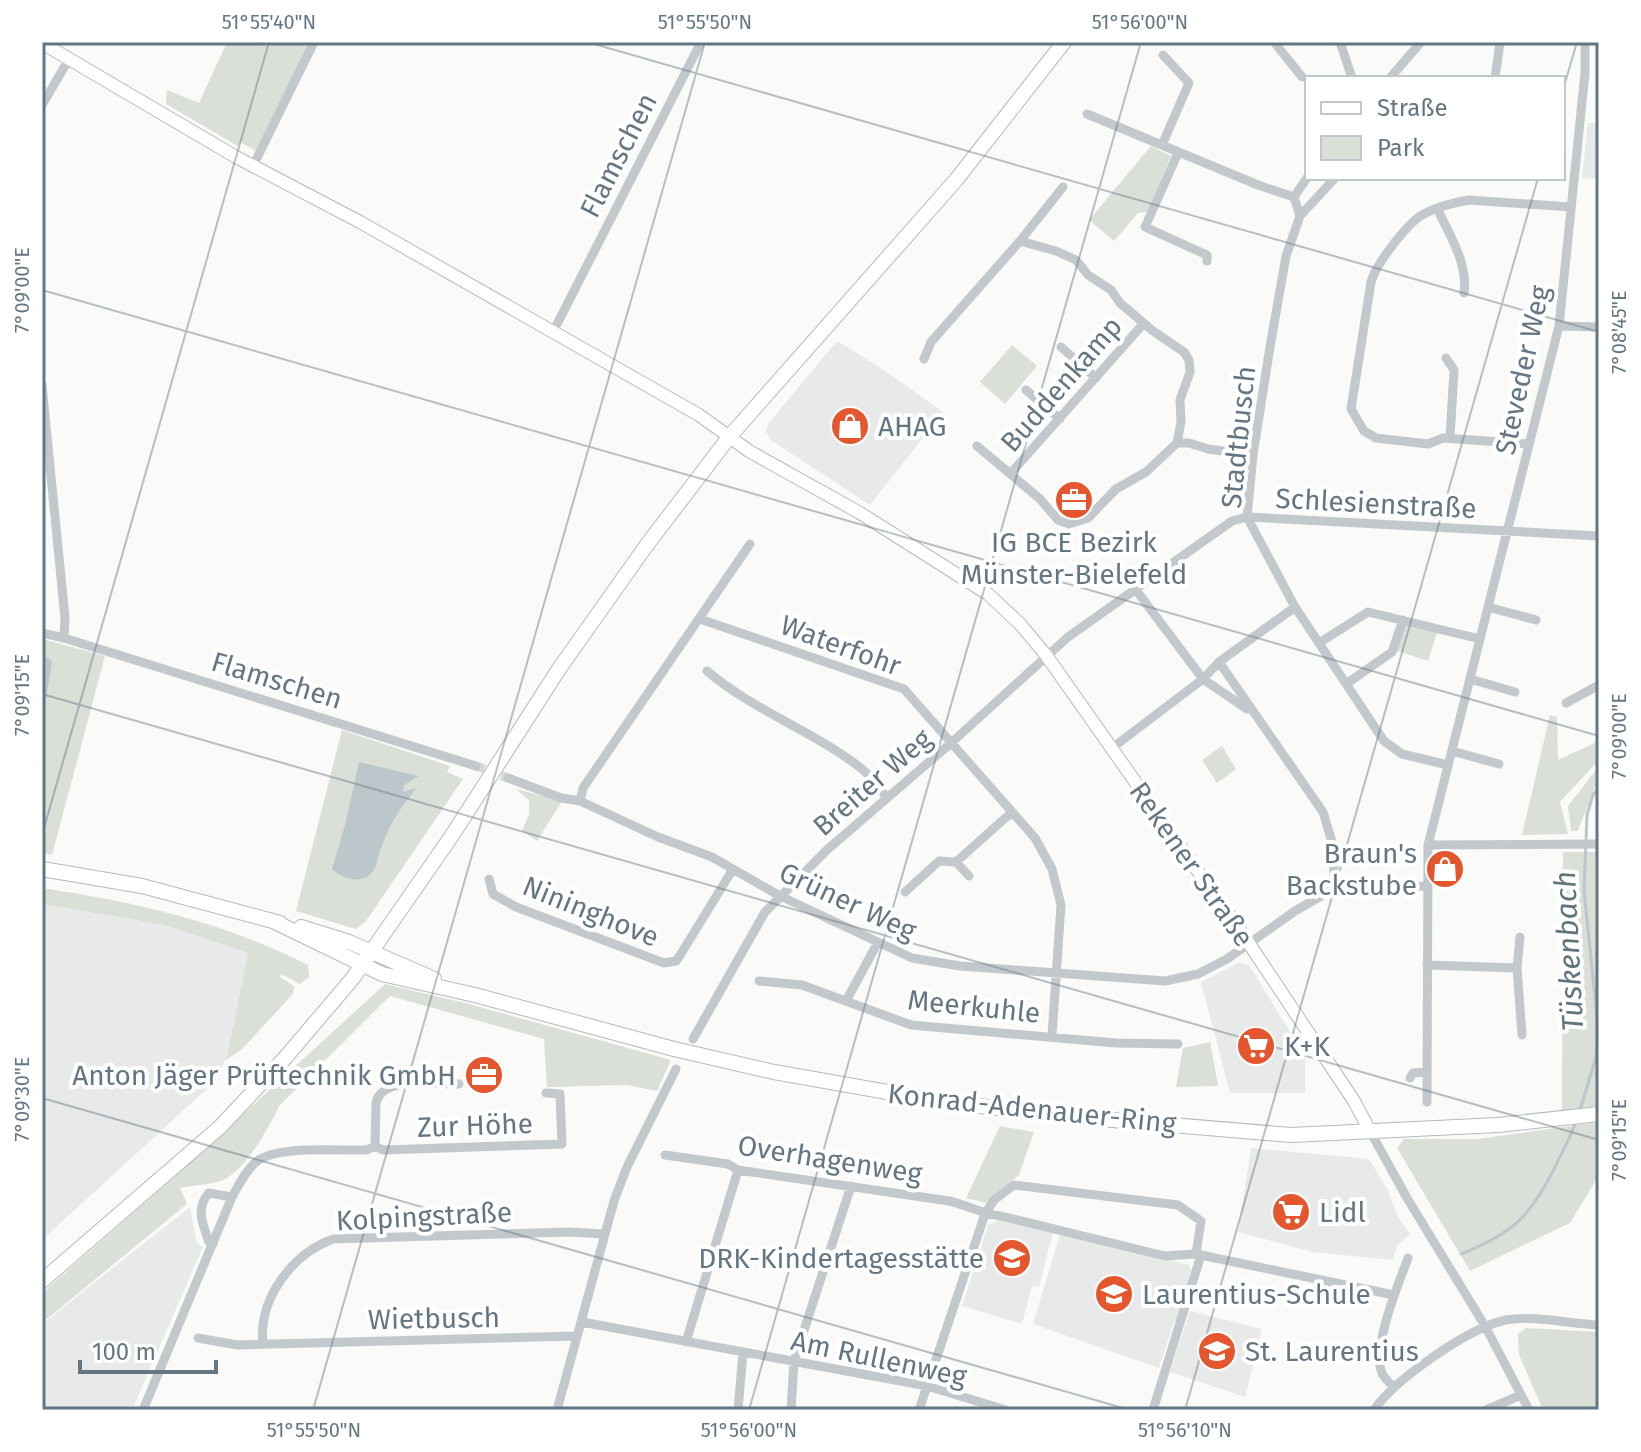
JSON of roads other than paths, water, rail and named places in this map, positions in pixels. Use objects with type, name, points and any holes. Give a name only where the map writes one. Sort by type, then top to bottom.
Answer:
[{"type":"main road","points":[[42,1281],[168,1174],[231,1116],[285,1058],[367,958],[453,834],[568,657],[646,546],[730,436],[956,180],[1064,42]]},
{"type":"main road","name":"Konrad-Adenauer-Ring","points":[[42,869],[142,886],[273,921],[367,958],[382,974],[475,995],[674,1049],[885,1093],[1024,1112],[1291,1135],[1498,1125],[1597,1115]]},
{"type":"street","points":[[253,166],[314,42]]},
{"type":"street","name":"Flamschen","points":[[553,332],[701,42]]},
{"type":"street","points":[[1274,42],[1302,77]]},
{"type":"street","points":[[1340,42],[1351,76]]},
{"type":"street","points":[[1392,76],[1421,42]]},
{"type":"street","points":[[1495,76],[1500,42]]},
{"type":"street","name":"Steveder Weg","points":[[1427,1102],[1428,845],[1559,326],[1585,73],[1585,42]]},
{"type":"street","name":"Rekener Straße","points":[[42,43],[253,166],[360,222],[699,415],[749,451],[872,520],[988,594],[1020,624],[1046,655],[1250,945],[1354,1101],[1485,1326],[1529,1410]]},
{"type":"street","points":[[1162,145],[1189,83],[1163,55]]},
{"type":"street","points":[[42,105],[69,59]]},
{"type":"street","points":[[1087,114],[1294,197]]},
{"type":"street","points":[[1178,153],[1145,227],[1207,255],[1207,261]]},
{"type":"street","points":[[1294,197],[1306,180]]},
{"type":"street","points":[[1294,197],[1300,216],[1333,180]]},
{"type":"street","points":[[924,359],[931,342],[1063,187]]},
{"type":"street","points":[[1529,444],[1450,438],[1428,444],[1376,438],[1364,431],[1351,409],[1373,274],[1416,220],[1438,210],[1469,200],[1571,207]]},
{"type":"street","points":[[1438,210],[1463,266],[1466,279],[1464,293]]},
{"type":"street","name":"Stadtbusch","points":[[1300,216],[1286,256],[1253,455],[1247,517],[1295,607],[1384,741],[1394,750],[1448,765]]},
{"type":"street","name":"Buddenkamp","points":[[977,446],[1040,499],[1058,520],[1069,524],[1088,518],[1116,489],[1146,472],[1177,443],[1181,422],[1180,400],[1190,372],[1189,360],[1184,352],[1120,303],[1111,290],[1088,275],[1076,260],[1020,241]]},
{"type":"street","name":"Buddenkamp","points":[[1010,474],[1144,323]]},
{"type":"street","points":[[1559,326],[1599,327]]},
{"type":"street","points":[[1061,347],[1096,378]]},
{"type":"street","points":[[1446,358],[1454,370],[1450,438]]},
{"type":"street","points":[[42,385],[65,618],[64,638]]},
{"type":"street","points":[[1026,390],[1060,419]]},
{"type":"street","points":[[1177,443],[1253,455]]},
{"type":"street","name":"Schlesienstraße","points":[[1046,655],[1232,521],[1247,517],[1599,536]]},
{"type":"street","points":[[580,801],[583,788],[750,544]]},
{"type":"street","points":[[1136,590],[1203,679],[1253,713]]},
{"type":"street","points":[[1112,748],[1203,679],[1219,662],[1295,607]]},
{"type":"street","points":[[1488,607],[1536,620]]},
{"type":"street","points":[[1319,643],[1368,612],[1480,639]]},
{"type":"street","name":"Waterfohr","points":[[700,619],[904,689],[1043,850],[1059,891],[1058,975]]},
{"type":"street","points":[[1346,684],[1392,652],[1403,620]]},
{"type":"street","name":"Flamschen","points":[[42,633],[476,766]]},
{"type":"street","name":"Breiter Weg","points":[[693,1039],[765,912],[886,797],[951,743],[1046,655]]},
{"type":"street","points":[[1219,662],[1323,812],[1332,842],[1335,888],[1427,886]]},
{"type":"street","points":[[707,671],[730,690],[832,748],[865,771],[886,797]]},
{"type":"street","points":[[1470,679],[1515,692]]},
{"type":"street","points":[[1566,703],[1599,685]]},
{"type":"street","points":[[1452,751],[1499,764]]},
{"type":"street","name":"Grüner Weg","points":[[508,778],[561,798],[580,801],[658,837],[712,857],[780,896],[877,944],[912,958],[960,966],[1165,981],[1198,974],[1250,945],[1295,911],[1335,888]]},
{"type":"street","points":[[956,862],[1012,812]]},
{"type":"street","points":[[1428,845],[1598,844]]},
{"type":"street","points":[[905,892],[939,861],[956,862],[969,876]]},
{"type":"street","name":"Nininghove","points":[[489,879],[493,894],[516,907],[664,963],[676,961],[679,957],[733,869]]},
{"type":"street","points":[[1520,937],[1517,968],[1522,1035]]},
{"type":"street","points":[[846,1001],[877,944]]},
{"type":"street","points":[[1427,965],[1517,968]]},
{"type":"street","name":"Meerkuhle","points":[[1052,1036],[1058,975]]},
{"type":"street","name":"Meerkuhle","points":[[759,981],[802,985],[911,1025],[1132,1044],[1178,1044]]},
{"type":"street","points":[[557,1410],[604,1234],[627,1167],[676,1069]]},
{"type":"street","points":[[1410,1078],[1413,1073],[1427,1072]]},
{"type":"street","name":"Zur Höhe","points":[[375,1146],[377,1097],[385,1088],[400,1084],[459,1084]]},
{"type":"street","name":"Zur Höhe","points":[[375,1146],[383,1150],[562,1144],[560,1094],[546,1093]]},
{"type":"street","name":"Zur Höhe","points":[[143,1410],[232,1197],[251,1166],[272,1153],[367,1150],[375,1146]]},
{"type":"street","name":"Overhagenweg","points":[[665,1155],[728,1164],[738,1170],[949,1201],[976,1207],[985,1214],[1165,1256],[1199,1254],[1394,1295]]},
{"type":"street","points":[[686,1342],[738,1170]]},
{"type":"street","points":[[919,1410],[985,1214],[1004,1191],[1019,1184],[1178,1205],[1201,1221],[1199,1254],[1153,1410]]},
{"type":"street","points":[[791,1410],[794,1361],[851,1186]]},
{"type":"street","points":[[213,1244],[209,1242],[202,1219],[200,1208],[203,1199],[209,1193],[232,1197]]},
{"type":"street","name":"Kolpingstraße","points":[[263,1344],[264,1315],[274,1292],[304,1255],[333,1239],[604,1234]]},
{"type":"street","points":[[1394,1388],[1382,1373],[1379,1355],[1394,1295],[1408,1258]]},
{"type":"street","points":[[1374,1410],[1424,1363],[1485,1326],[1515,1319],[1599,1325]]},
{"type":"street","name":"Am Rullenweg","points":[[582,1322],[927,1386],[1006,1410]]},
{"type":"street","name":"Wietbusch","points":[[198,1338],[237,1345],[576,1336]]},
{"type":"street","points":[[738,1410],[743,1352]]},
{"type":"street","points":[[1486,1410],[1521,1395]]},
{"type":"waterway","name":"Tüskenbach","points":[[1580,1110],[1596,1057],[1597,1018],[1584,890],[1587,815],[1593,795],[1599,788]]},
{"type":"waterway","name":"Tüskenbach","points":[[1461,1254],[1507,1231],[1528,1211],[1546,1184],[1576,1121]]},
{"type":"tunnel","points":[[476,766],[508,778]]},
{"type":"place","name":"AHAG","points":[[850,426]]},
{"type":"place","name":"IG BCE Bezirk Münster-Bielefeld","points":[[1074,500]]},
{"type":"place","name":"Braun's Backstube","points":[[1445,869]]},
{"type":"place","name":"K+K","points":[[1256,1046]]},
{"type":"place","name":"Anton Jäger Prüftechnik GmbH","points":[[484,1075]]},
{"type":"place","name":"Lidl","points":[[1291,1212]]},
{"type":"place","name":"DRK-Kindertagesstätte","points":[[1012,1258]]},
{"type":"place","name":"Laurentius-Schule","points":[[1114,1294]]},
{"type":"place","name":"St. Laurentius","points":[[1217,1351]]}]
